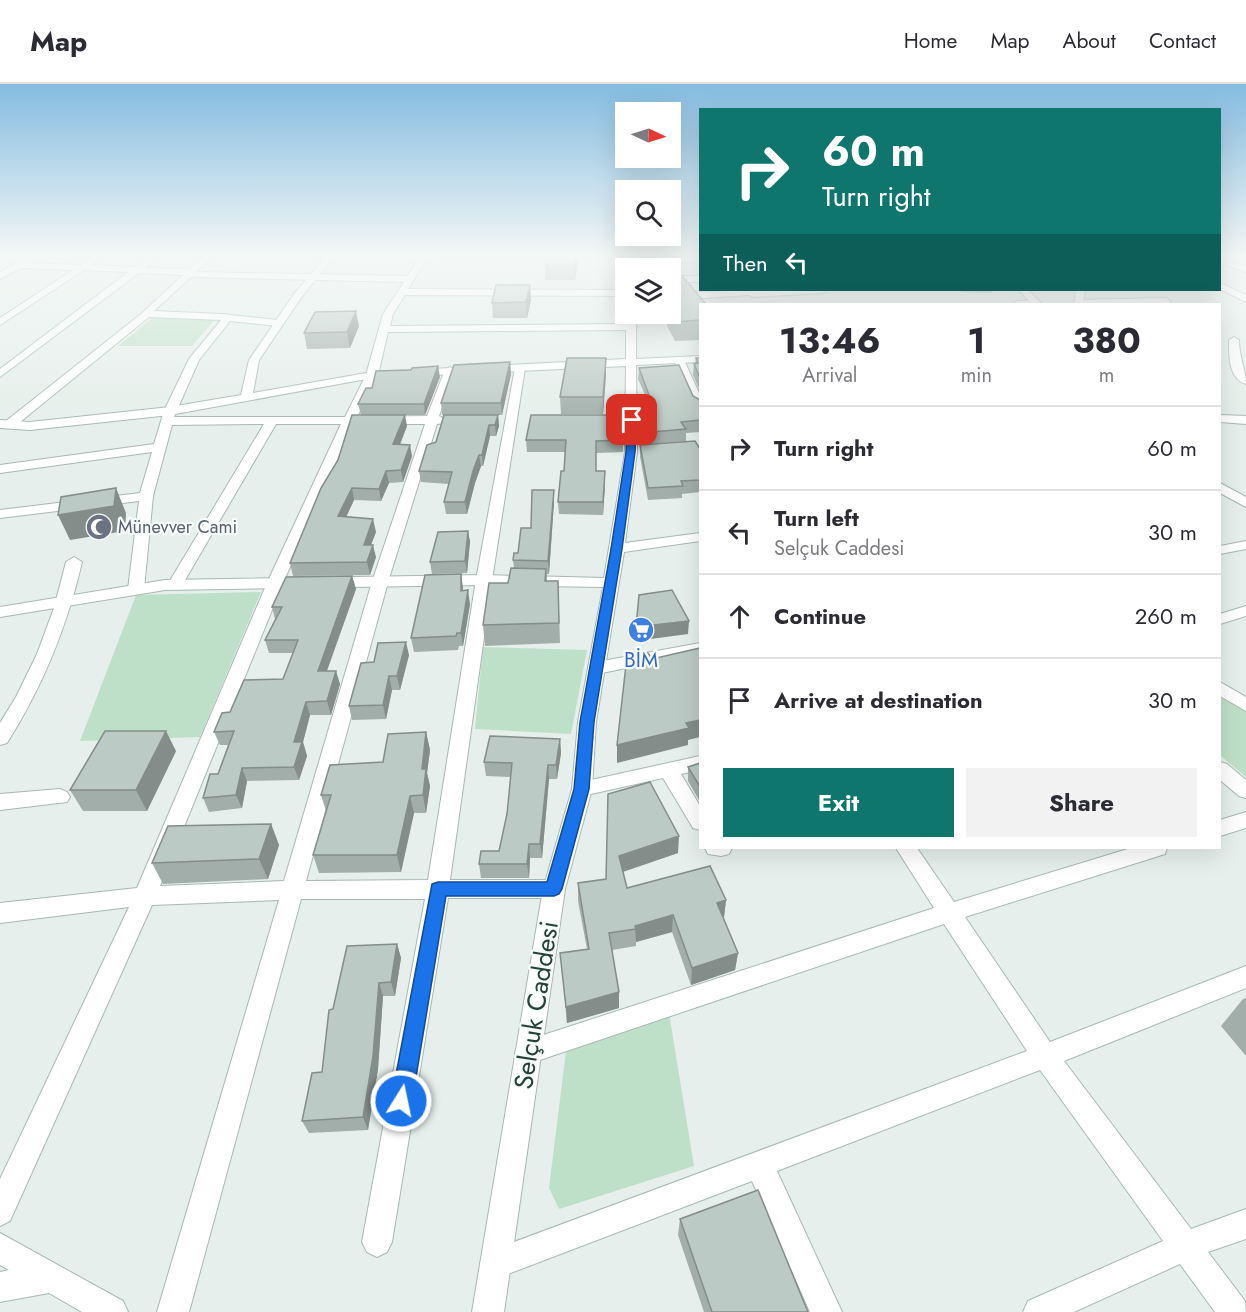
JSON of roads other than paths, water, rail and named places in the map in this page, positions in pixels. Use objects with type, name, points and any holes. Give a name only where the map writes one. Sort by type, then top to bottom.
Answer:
[{"type":"street","points":[[0,322],[14,312]]},
{"type":"street","points":[[0,374],[79,312]]},
{"type":"street","points":[[246,398],[254,360],[286,312]]},
{"type":"street","points":[[0,1211],[145,896],[275,583],[349,420],[372,375],[388,312]]},
{"type":"street","points":[[5,424],[146,314],[278,323]]},
{"type":"street","points":[[136,589],[146,496],[169,416],[194,359],[228,318]]},
{"type":"street","name":"Selçuk Caddesi","points":[[488,1312],[554,889],[582,789],[587,722],[610,583],[636,451],[626,420],[633,363],[632,324]]},
{"type":"street","points":[[384,329],[632,327]]},
{"type":"street","points":[[1246,346],[1230,338],[1239,375],[1246,381]]},
{"type":"street","points":[[169,416],[246,398],[372,375],[699,359]]},
{"type":"street","points":[[679,360],[699,405]]},
{"type":"street","points":[[377,1242],[438,889],[484,580],[520,368]]},
{"type":"street","points":[[173,1312],[381,582],[450,370]]},
{"type":"street","points":[[5,424],[30,426],[169,416],[272,421],[454,420]]},
{"type":"street","points":[[1221,418],[1246,420]]},
{"type":"street","points":[[176,585],[272,421]]},
{"type":"street","points":[[0,469],[160,447]]},
{"type":"street","points":[[1221,487],[1246,487]]},
{"type":"street","points":[[1221,487],[1246,503]]},
{"type":"street","points":[[0,514],[146,496]]},
{"type":"street","points":[[617,549],[699,537]]},
{"type":"street","points":[[1221,550],[1246,545]]},
{"type":"street","points":[[0,738],[23,704],[66,601],[74,562]]},
{"type":"street","points":[[0,612],[136,589],[176,585],[484,580],[610,583]]},
{"type":"street","points":[[1221,619],[1246,611]]},
{"type":"street","points":[[597,668],[699,648]]},
{"type":"street","points":[[1221,689],[1246,705]]},
{"type":"street","points":[[582,789],[669,772],[699,763]]},
{"type":"street","points":[[1221,770],[1246,791]]},
{"type":"street","points":[[669,772],[699,820]]},
{"type":"street","points":[[0,801],[60,797]]},
{"type":"street","points":[[1221,828],[1246,820]]},
{"type":"street","points":[[907,849],[1045,1056],[1234,1312]]},
{"type":"street","points":[[528,1052],[949,913],[1154,849]]},
{"type":"street","points":[[0,913],[145,896],[292,890],[554,889]]},
{"type":"street","points":[[495,1264],[1045,1056],[1246,977]]},
{"type":"street","points":[[759,1164],[826,1312]]},
{"type":"street","points":[[1039,1312],[1185,1246],[1246,1224]]},
{"type":"street","points":[[0,1248],[112,1312]]},
{"type":"street","points":[[0,1287],[51,1277]]},
{"type":"place","name":"Münevver Cami","points":[[99,527]]},
{"type":"place","name":"BİM","points":[[641,630]]}]
